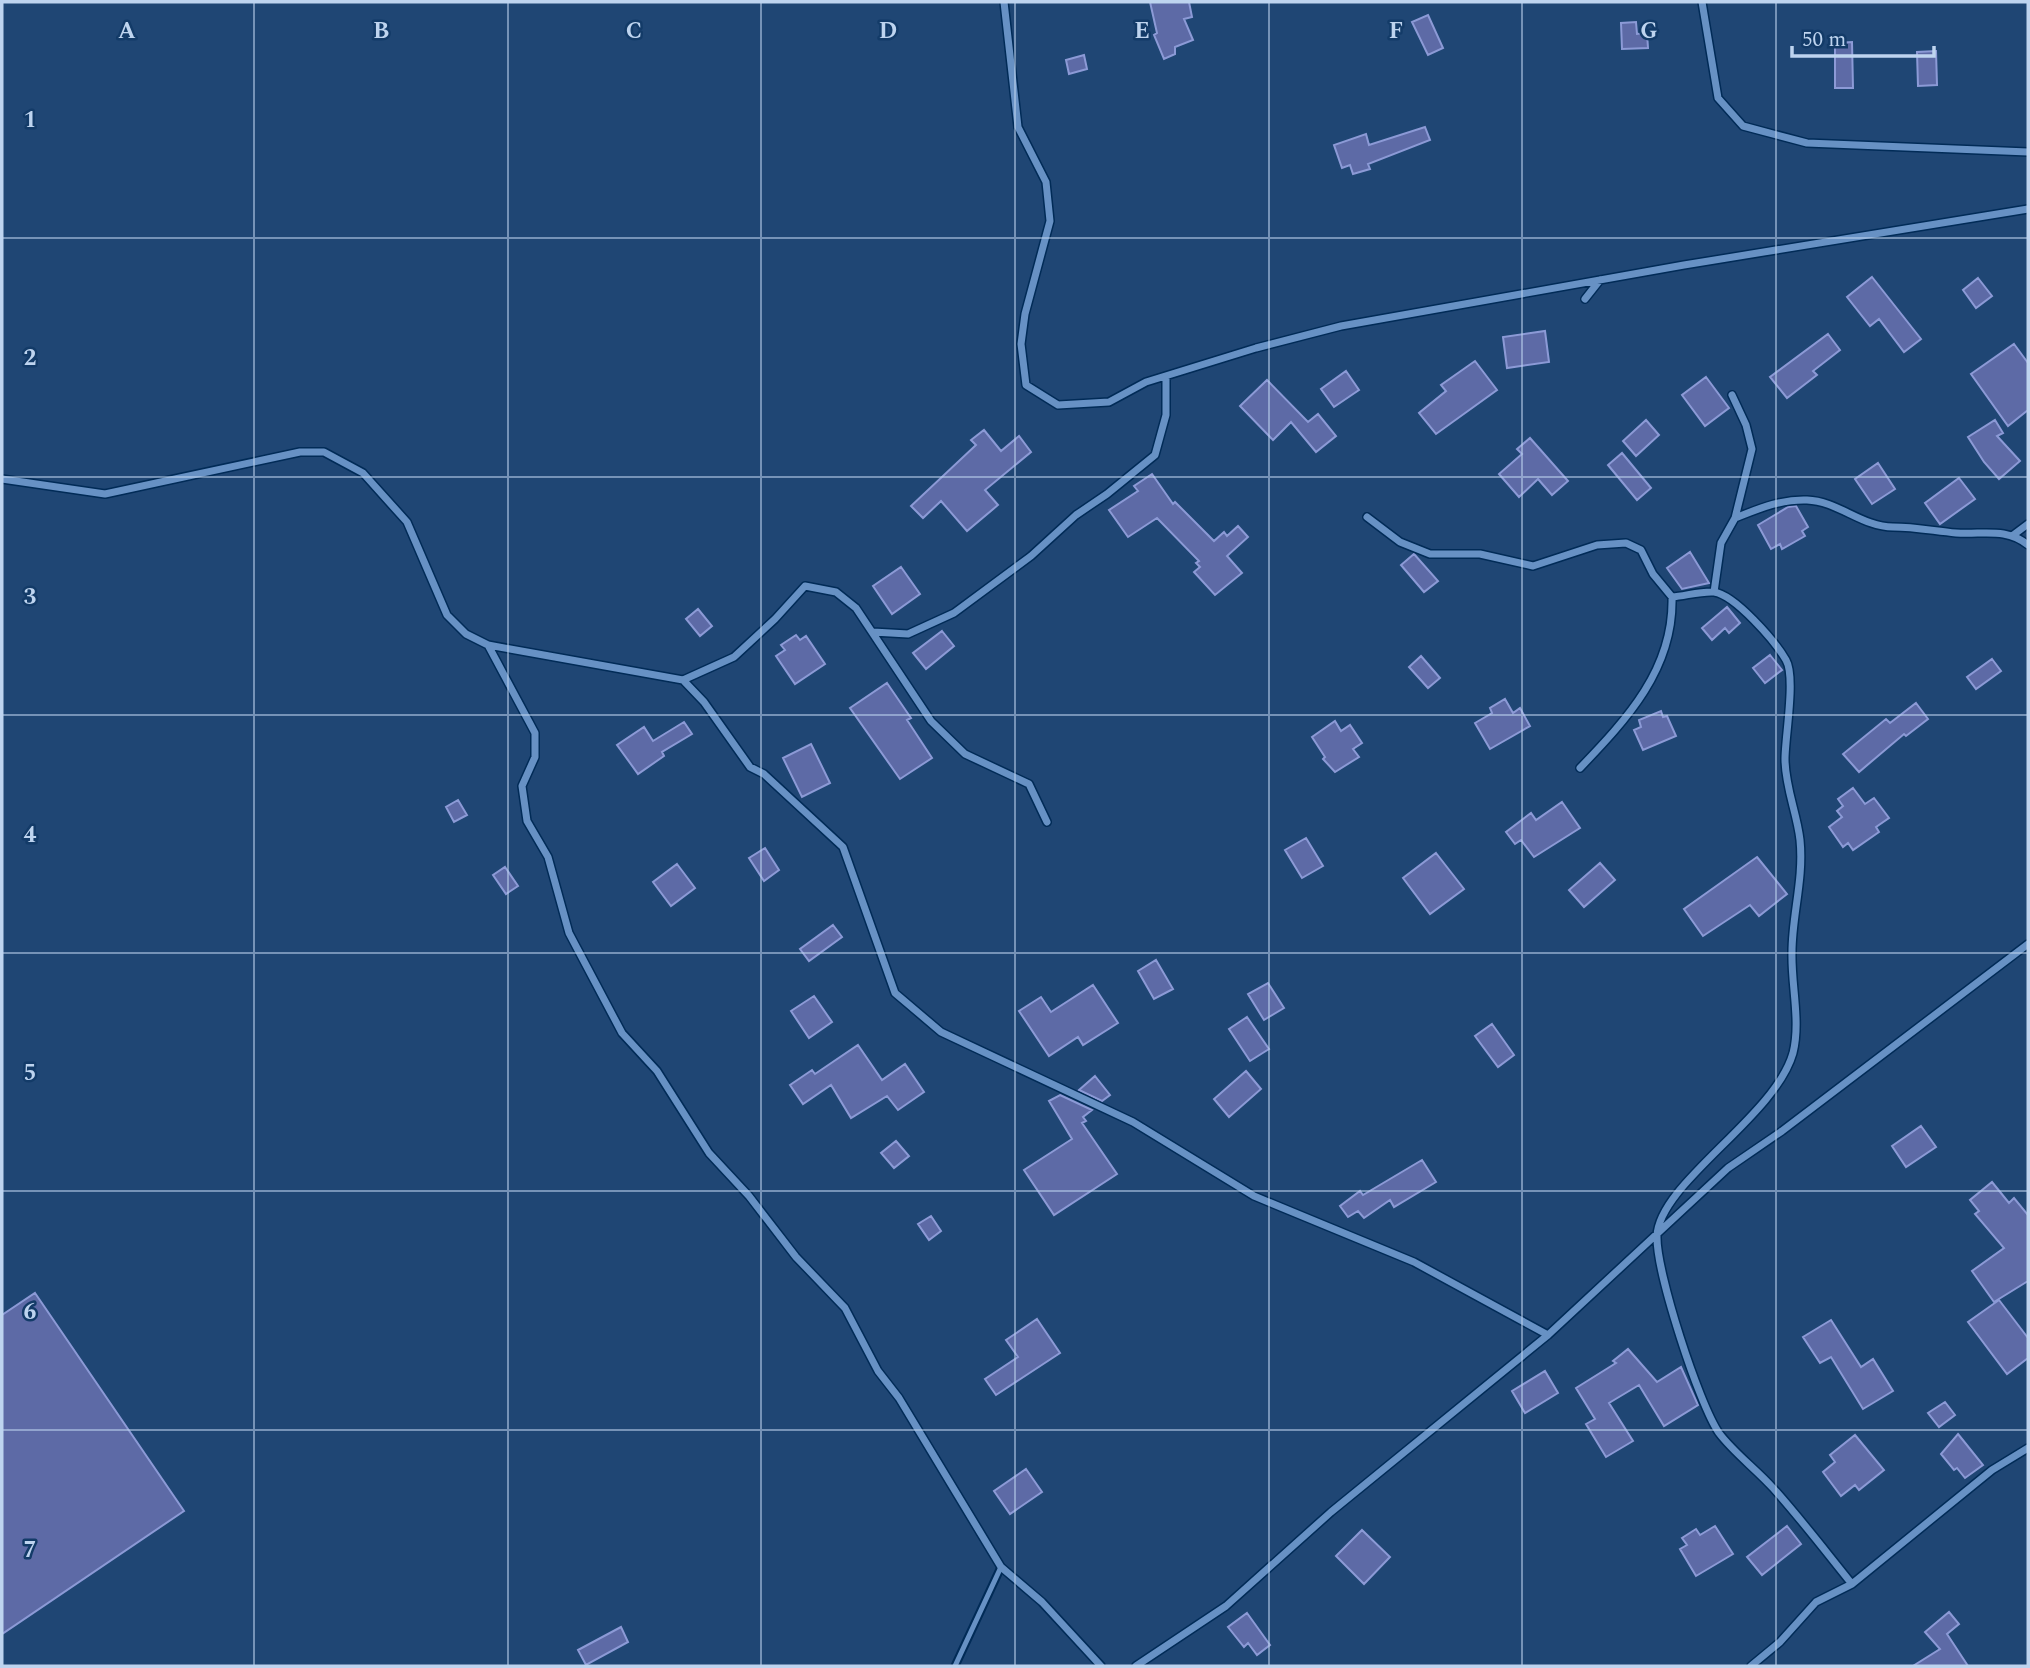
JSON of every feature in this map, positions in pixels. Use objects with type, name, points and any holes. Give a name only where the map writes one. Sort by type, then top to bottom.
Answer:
[{"type":"street","points":[[1004,2],[1018,127],[1046,182],[1050,221],[1021,344],[1026,385],[1058,405],[1109,402],[1146,382],[1256,348],[1341,326],[1601,279],[2028,209]]},
{"type":"street","points":[[1702,2],[1718,98],[1743,127],[1807,143],[2028,152]]},
{"type":"street","points":[[1586,299],[1601,279]]},
{"type":"street","points":[[873,632],[908,634],[954,612],[1031,556],[1076,515],[1107,495],[1155,455],[1166,415],[1166,377]]},
{"type":"street","points":[[1714,592],[1721,543],[1735,518],[1752,449],[1746,425],[1732,395]]},
{"type":"street","points":[[2,479],[105,494],[148,487],[300,452],[324,452],[363,472],[407,522],[447,615],[466,634],[488,645],[683,680],[734,657],[775,620],[805,586],[836,592],[856,608],[931,721],[965,754],[1029,784],[1047,822]]},
{"type":"street","points":[[1735,518],[1784,501],[1807,500],[1831,504],[1857,517],[1890,527],[1923,527],[1959,533],[1982,531],[2012,536],[2028,545]]},
{"type":"street","points":[[1367,517],[1400,542],[1430,554],[1480,554],[1533,566],[1597,545],[1626,543],[1641,550],[1653,574],[1672,597],[1671,628],[1650,685],[1628,718],[1580,768]]},
{"type":"street","points":[[2012,536],[2028,524]]},
{"type":"street","points":[[1672,597],[1714,592],[1743,609],[1788,662],[1791,706],[1785,734],[1785,767],[1800,839],[1801,877],[1792,951],[1795,1021],[1793,1052],[1781,1080],[1761,1107],[1679,1191],[1657,1235],[1670,1299],[1707,1412],[1720,1434],[1786,1503],[1852,1584]]},
{"type":"street","points":[[488,645],[535,733],[535,757],[522,786],[527,821],[548,857],[569,933],[622,1033],[657,1072],[709,1153],[749,1196],[796,1257],[845,1308],[877,1371],[899,1398],[1001,1567],[1042,1602],[1101,1666]]},
{"type":"street","points":[[683,680],[705,702],[750,767],[764,774],[843,847],[895,992],[941,1032],[1133,1122],[1254,1196],[1414,1262],[1548,1335]]},
{"type":"street","points":[[1136,1666],[1226,1606],[1331,1511],[1548,1335],[1728,1168],[1782,1131],[2028,944]]},
{"type":"street","points":[[1751,1666],[1780,1642],[1816,1602],[1852,1584],[1973,1486],[2028,1448]]},
{"type":"lane","points":[[955,1666],[1001,1567]]},
{"type":"building","points":[[1150,2],[1189,2],[1192,17],[1184,19],[1193,40],[1175,47],[1175,54],[1164,59],[1154,35],[1157,33]]},
{"type":"building","points":[[1428,15],[1443,48],[1428,55],[1412,22]]},
{"type":"building","points":[[1636,22],[1637,34],[1647,33],[1648,48],[1622,49],[1621,23]]},
{"type":"building","points":[[1852,42],[1853,88],[1835,88],[1835,43]]},
{"type":"building","points":[[1936,51],[1937,85],[1918,86],[1917,52]]},
{"type":"building","points":[[1084,55],[1087,69],[1069,74],[1066,60]]},
{"type":"building","points":[[1425,127],[1430,140],[1368,164],[1370,169],[1353,174],[1350,165],[1342,168],[1334,145],[1366,134],[1369,145]]},
{"type":"building","points":[[1872,277],[1921,339],[1904,352],[1879,319],[1870,326],[1847,297]]},
{"type":"building","points":[[1978,278],[1992,296],[1976,308],[1963,290]]},
{"type":"building","points":[[1545,331],[1549,362],[1507,368],[1503,337]]},
{"type":"building","points":[[1828,334],[1840,350],[1813,371],[1817,375],[1787,398],[1770,377]]},
{"type":"building","points":[[2014,344],[2028,363],[2028,410],[2008,426],[1971,374]]},
{"type":"building","points":[[1475,361],[1497,390],[1436,434],[1419,413],[1446,391],[1441,385]]},
{"type":"building","points":[[1346,371],[1359,390],[1334,407],[1321,389]]},
{"type":"building","points":[[1706,377],[1729,408],[1705,426],[1682,395]]},
{"type":"building","points":[[1267,380],[1308,422],[1318,414],[1336,436],[1316,452],[1291,422],[1273,440],[1240,406]]},
{"type":"building","points":[[1646,420],[1659,435],[1636,456],[1623,441]]},
{"type":"building","points":[[1995,420],[2003,433],[1997,436],[2020,461],[1999,479],[1968,437]]},
{"type":"building","points":[[984,430],[1001,451],[1019,436],[1031,452],[985,490],[998,505],[967,531],[941,501],[923,518],[911,506],[976,445],[971,440]]},
{"type":"building","points":[[1530,438],[1568,481],[1552,495],[1538,479],[1519,497],[1499,474],[1522,454],[1517,449]]},
{"type":"building","points":[[1622,453],[1651,488],[1637,500],[1608,465]]},
{"type":"building","points":[[1878,463],[1895,489],[1872,504],[1855,479]]},
{"type":"building","points":[[1152,474],[1173,504],[1175,502],[1214,541],[1224,532],[1227,536],[1238,526],[1248,537],[1227,556],[1242,573],[1215,595],[1194,572],[1200,567],[1196,563],[1199,561],[1157,518],[1128,537],[1109,510],[1138,491],[1134,486]]},
{"type":"building","points":[[1959,478],[1975,499],[1940,524],[1925,503]]},
{"type":"building","points":[[1796,506],[1808,527],[1802,531],[1805,536],[1782,549],[1780,544],[1771,549],[1758,525],[1788,507]]},
{"type":"building","points":[[1690,552],[1709,583],[1682,589],[1667,568]]},
{"type":"building","points":[[1414,554],[1438,581],[1424,592],[1401,565]]},
{"type":"building","points":[[901,567],[920,594],[892,614],[873,586]]},
{"type":"building","points":[[1727,607],[1740,623],[1729,633],[1725,628],[1712,640],[1702,628]]},
{"type":"building","points":[[698,609],[712,626],[700,636],[686,619]]},
{"type":"building","points":[[942,631],[954,646],[926,669],[913,653]]},
{"type":"building","points":[[796,635],[800,640],[806,636],[825,664],[795,684],[776,656],[785,650],[781,645]]},
{"type":"building","points":[[1770,655],[1782,670],[1765,683],[1753,668]]},
{"type":"building","points":[[1421,656],[1440,678],[1428,688],[1409,667]]},
{"type":"building","points":[[1992,659],[2001,671],[1976,689],[1967,677]]},
{"type":"building","points":[[887,683],[911,718],[907,720],[932,758],[900,779],[850,708]]},
{"type":"building","points":[[1505,699],[1513,713],[1520,708],[1530,726],[1490,749],[1475,723],[1492,713],[1490,708]]},
{"type":"building","points":[[1916,703],[1928,719],[1906,736],[1904,734],[1859,772],[1843,754],[1886,719],[1890,723]]},
{"type":"building","points":[[1661,711],[1663,717],[1667,716],[1676,736],[1643,750],[1634,730],[1641,727],[1639,720]]},
{"type":"building","points":[[1335,721],[1341,731],[1350,725],[1362,743],[1353,749],[1359,757],[1335,772],[1323,759],[1325,757],[1312,737]]},
{"type":"building","points":[[684,722],[692,734],[662,752],[664,756],[638,774],[617,745],[644,727],[653,741]]},
{"type":"building","points":[[811,744],[830,783],[802,797],[783,758]]},
{"type":"building","points":[[1853,788],[1865,804],[1874,798],[1889,818],[1876,827],[1879,832],[1853,850],[1848,843],[1843,847],[1829,827],[1842,817],[1837,811],[1843,806],[1838,799]]},
{"type":"building","points":[[458,800],[467,815],[454,822],[446,807]]},
{"type":"building","points":[[1562,802],[1580,828],[1534,857],[1521,840],[1515,844],[1506,832],[1531,813],[1536,820]]},
{"type":"building","points":[[1306,838],[1323,866],[1302,878],[1285,850]]},
{"type":"building","points":[[765,848],[779,870],[764,881],[749,858]]},
{"type":"building","points":[[1436,853],[1464,889],[1430,914],[1403,878]]},
{"type":"building","points":[[1757,857],[1787,894],[1759,916],[1750,905],[1703,936],[1684,909]]},
{"type":"building","points":[[1600,863],[1615,880],[1584,907],[1569,890]]},
{"type":"building","points":[[677,864],[695,888],[671,906],[653,882]]},
{"type":"building","points":[[505,867],[518,886],[506,894],[493,875]]},
{"type":"building","points":[[833,925],[842,937],[809,961],[800,949]]},
{"type":"building","points":[[1156,960],[1173,989],[1154,999],[1138,971]]},
{"type":"building","points":[[1268,983],[1284,1008],[1264,1020],[1248,994]]},
{"type":"building","points":[[1093,985],[1118,1023],[1083,1045],[1078,1037],[1049,1056],[1019,1011],[1041,997],[1051,1012]]},
{"type":"building","points":[[814,996],[832,1022],[809,1038],[791,1011]]},
{"type":"building","points":[[1247,1017],[1269,1049],[1250,1061],[1229,1029]]},
{"type":"building","points":[[1492,1024],[1514,1055],[1498,1067],[1475,1036]]},
{"type":"building","points":[[858,1045],[882,1080],[905,1064],[924,1092],[898,1110],[887,1096],[851,1118],[831,1085],[803,1104],[790,1085],[812,1070],[815,1074]]},
{"type":"building","points":[[1246,1071],[1261,1089],[1229,1117],[1214,1099]]},
{"type":"building","points":[[1095,1076],[1110,1095],[1102,1101],[1079,1090]]},
{"type":"building","points":[[1060,1095],[1092,1110],[1083,1117],[1086,1121],[1082,1123],[1117,1174],[1054,1215],[1024,1170],[1072,1139],[1049,1101]]},
{"type":"building","points":[[1921,1126],[1936,1147],[1906,1167],[1892,1146]]},
{"type":"building","points":[[896,1141],[909,1156],[894,1168],[881,1153]]},
{"type":"building","points":[[1422,1160],[1436,1182],[1394,1207],[1390,1200],[1364,1218],[1358,1211],[1348,1217],[1340,1206],[1360,1191],[1363,1195]]},
{"type":"building","points":[[1992,1182],[2009,1203],[2014,1198],[2028,1215],[2028,1281],[1994,1302],[1972,1271],[2004,1248],[1975,1214],[1979,1211],[1970,1200]]},
{"type":"building","points":[[931,1216],[941,1231],[929,1240],[918,1224]]},
{"type":"building","points":[[35,1293],[184,1511],[2,1634],[2,1315]]},
{"type":"building","points":[[1999,1300],[2028,1338],[2028,1358],[2007,1374],[1968,1322]]},
{"type":"building","points":[[1037,1319],[1060,1353],[996,1395],[985,1379],[1018,1357],[1006,1340]]},
{"type":"building","points":[[1831,1320],[1861,1367],[1873,1359],[1893,1391],[1863,1409],[1831,1357],[1820,1363],[1803,1337]]},
{"type":"building","points":[[1628,1349],[1657,1382],[1681,1367],[1698,1405],[1664,1426],[1639,1385],[1609,1403],[1633,1441],[1606,1457],[1586,1424],[1595,1419],[1576,1388],[1616,1363],[1613,1361]]},
{"type":"building","points":[[1545,1371],[1558,1393],[1525,1413],[1512,1391]]},
{"type":"building","points":[[1945,1402],[1955,1415],[1939,1427],[1928,1413]]},
{"type":"building","points":[[1958,1434],[1983,1465],[1965,1478],[1957,1468],[1954,1470],[1941,1454]]},
{"type":"building","points":[[1855,1435],[1884,1470],[1859,1490],[1855,1485],[1841,1496],[1823,1472],[1835,1462],[1830,1455]]},
{"type":"building","points":[[1026,1469],[1042,1492],[1010,1514],[994,1491]]},
{"type":"building","points":[[1715,1526],[1733,1554],[1696,1576],[1680,1549],[1687,1545],[1682,1538],[1696,1529],[1700,1535]]},
{"type":"building","points":[[1787,1526],[1801,1544],[1762,1575],[1747,1557]]},
{"type":"building","points":[[1362,1530],[1390,1557],[1364,1584],[1336,1556]]},
{"type":"building","points":[[1949,1612],[1959,1624],[1947,1634],[1968,1666],[1913,1666],[1940,1649],[1925,1632]]},
{"type":"building","points":[[1247,1613],[1270,1645],[1257,1655],[1248,1643],[1244,1647],[1228,1627]]},
{"type":"building","points":[[621,1627],[628,1642],[586,1665],[578,1650]]}]
